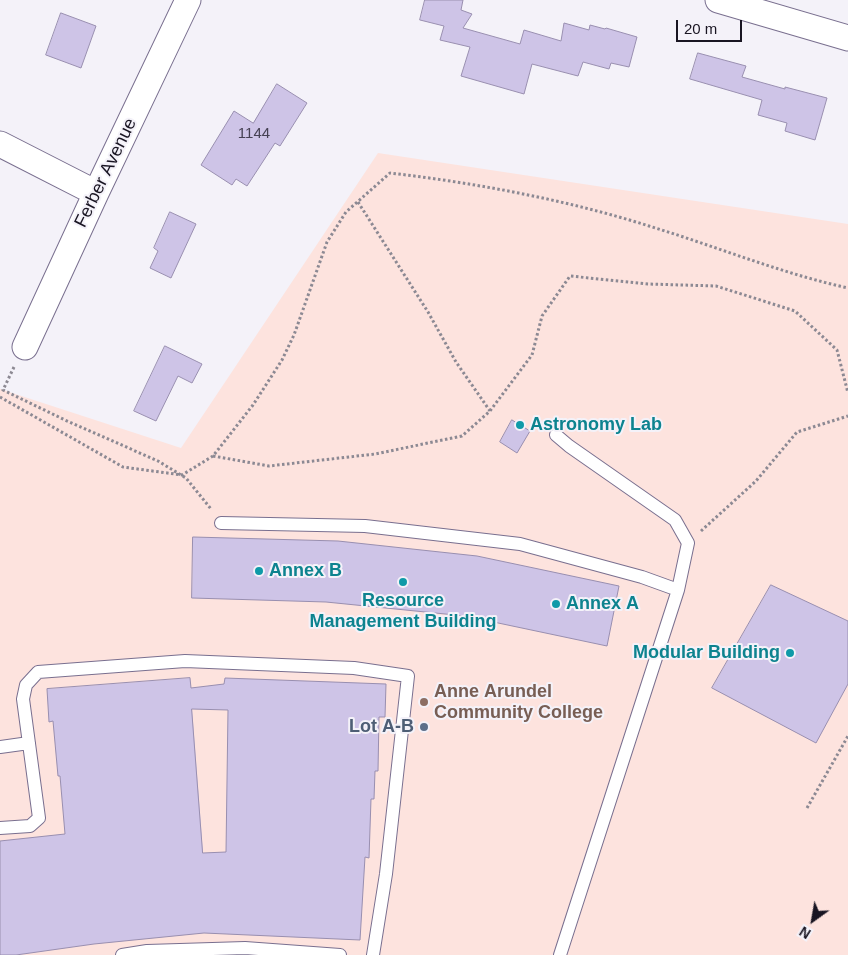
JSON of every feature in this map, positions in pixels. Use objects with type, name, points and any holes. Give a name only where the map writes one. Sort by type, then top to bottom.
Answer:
[{"type":"street","name":"Ferber Avenue","points":[[25,347],[96,192],[188,0]]},
{"type":"street","points":[[718,0],[848,38]]},
{"type":"street","points":[[0,144],[96,192]]},
{"type":"lane","points":[[556,435],[568,446],[675,520],[688,543],[678,590],[560,955]]},
{"type":"lane","points":[[222,523],[365,526],[520,544],[642,577],[678,590]]},
{"type":"lane","points":[[0,828],[30,826],[39,818],[23,699],[26,685],[38,672],[185,661],[354,668],[408,676],[386,874],[373,955]]},
{"type":"lane","points":[[0,747],[29,743]]},
{"type":"lane","points":[[122,955],[147,952],[245,948],[340,955]]},
{"type":"path","points":[[0,397],[124,467],[182,475],[213,456],[253,404],[282,360],[294,335],[327,242],[346,212],[390,173],[447,180],[558,202],[647,225],[811,280],[848,288]]},
{"type":"path","points":[[358,202],[428,312],[456,362],[490,411]]},
{"type":"path","points":[[213,456],[270,466],[375,454],[462,436],[490,411],[532,355],[542,316],[570,276],[648,284],[716,286],[794,311],[837,350],[848,393]]},
{"type":"path","points":[[25,347],[2,390],[158,461],[182,475],[222,523]]},
{"type":"path","points":[[688,543],[756,481],[797,432],[848,416]]},
{"type":"path","points":[[807,808],[848,736]]},
{"type":"shaded area","name":"Anne Arundel Community College","points":[[378,153],[848,224],[848,955],[0,955],[0,389],[181,448]]},
{"type":"building","points":[[425,0],[463,0],[461,10],[472,14],[463,28],[520,44],[524,30],[561,41],[564,23],[589,30],[590,25],[606,28],[637,37],[629,67],[611,63],[609,69],[583,62],[578,76],[532,64],[524,94],[461,76],[470,47],[440,40],[444,26],[420,20]]},
{"type":"building","points":[[61,13],[96,26],[81,68],[46,55]]},
{"type":"building","points":[[698,53],[746,66],[742,77],[827,98],[815,140],[785,131],[787,123],[758,115],[762,100],[690,79]]},
{"type":"building","points":[[277,84],[307,103],[280,146],[275,143],[247,186],[236,179],[232,185],[201,165],[234,111],[253,123]]},
{"type":"building","points":[[170,212],[196,224],[171,278],[150,268],[158,251],[154,248]]},
{"type":"building","points":[[165,346],[202,364],[192,383],[178,376],[156,421],[134,411]]},
{"type":"building","name":"Astronomy Lab","points":[[512,420],[530,431],[517,453],[500,442]]},
{"type":"building","points":[[193,537],[338,541],[477,556],[619,586],[607,646],[484,620],[485,618],[326,602],[192,598]]},
{"type":"building","name":"Modular Building","points":[[771,585],[848,621],[848,684],[816,743],[712,688]]},
{"type":"building","points":[[190,678],[191,688],[224,684],[225,678],[386,684],[385,717],[379,717],[378,771],[375,771],[374,799],[371,799],[369,858],[365,857],[360,940],[204,933],[94,944],[16,955],[0,955],[0,841],[65,834],[60,776],[58,776],[53,721],[49,722],[47,689]],"holes":[[[192,709],[228,710],[226,852],[203,853]]]},
{"type":"place","name":"Astronomy Lab","points":[[520,425]]},
{"type":"place","name":"Annex B","points":[[259,571]]},
{"type":"place","name":"Resource Management Building","points":[[403,582]]},
{"type":"place","name":"Annex A","points":[[556,604]]},
{"type":"place","name":"Modular Building","points":[[790,653]]},
{"type":"place","name":"Anne Arundel Community College","points":[[424,702]]},
{"type":"place","name":"Lot A-B","points":[[424,727]]}]
